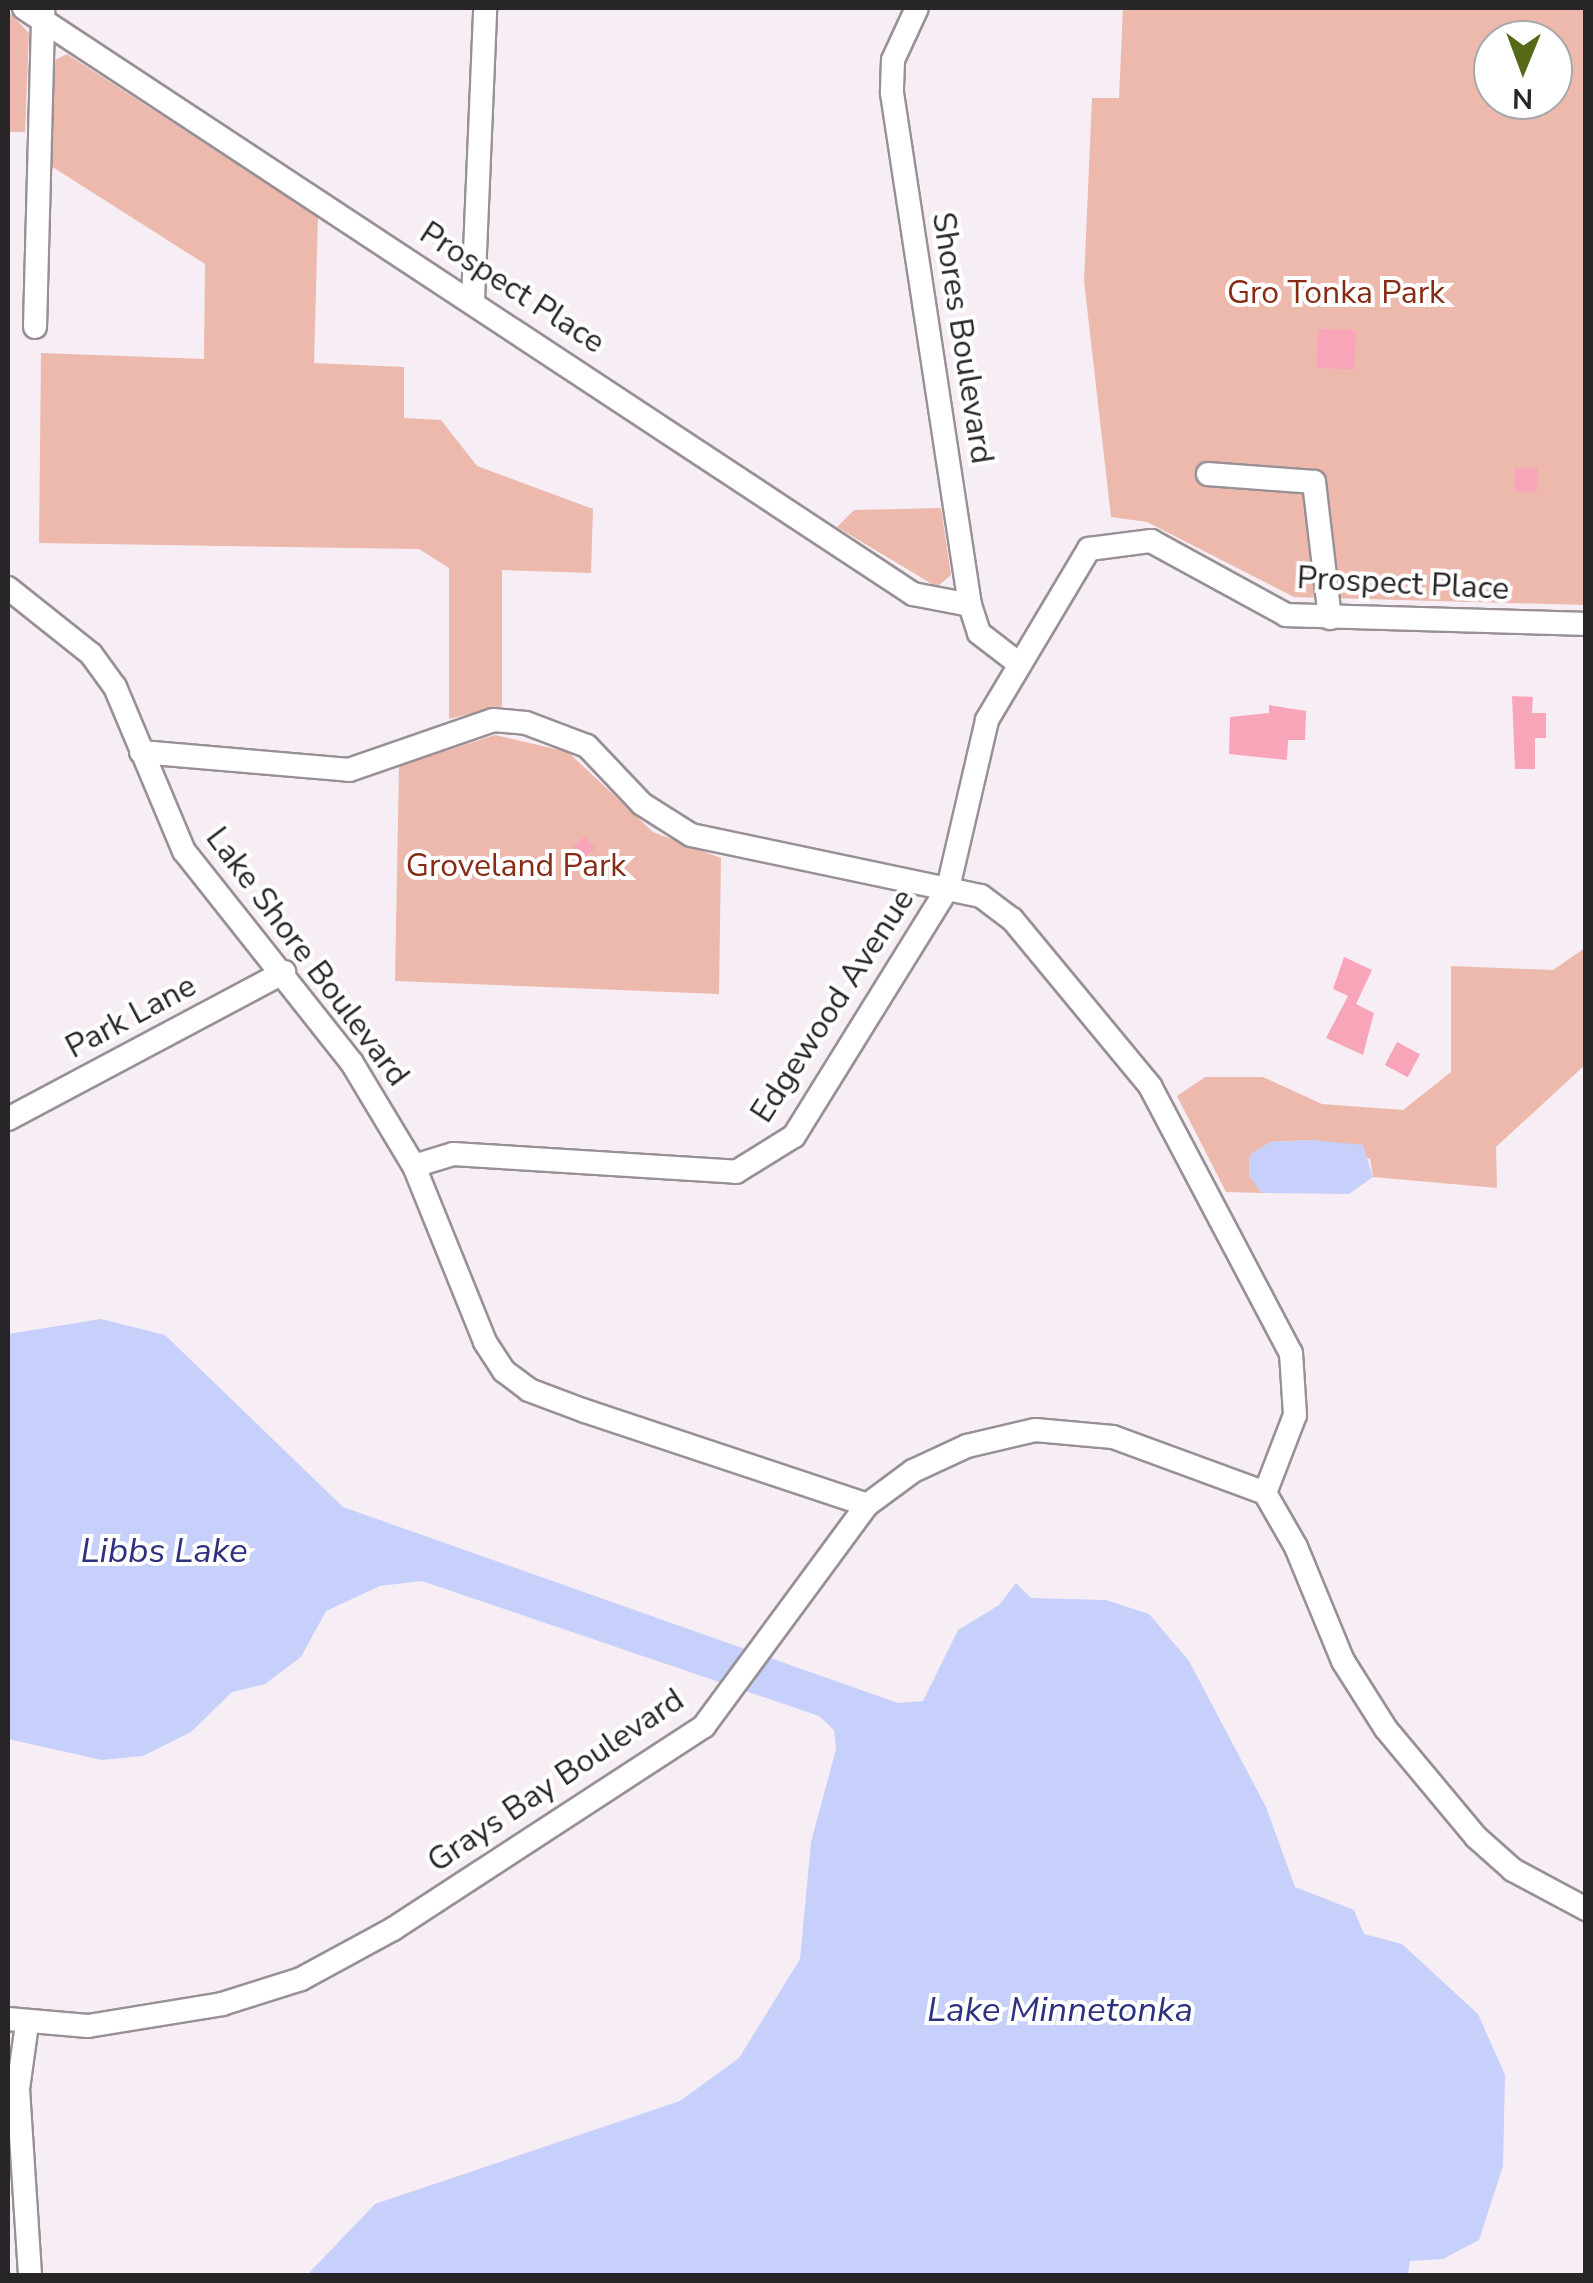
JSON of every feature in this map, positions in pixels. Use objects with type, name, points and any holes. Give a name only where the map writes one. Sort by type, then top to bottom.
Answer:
[{"type":"street","points":[[473,300],[484,8]]},
{"type":"street","name":"Shores Boulevard","points":[[917,8],[893,60],[892,92],[970,605],[979,633],[1018,663]]},
{"type":"street","points":[[35,327],[37,12]]},
{"type":"street","name":"Prospect Place","points":[[37,12],[913,594],[970,605]]},
{"type":"street","points":[[1208,474],[1314,482],[1330,618]]},
{"type":"street","name":"Prospect Place","points":[[1115,541],[1151,541],[1286,615],[1586,624]]},
{"type":"street","name":"Edgewood Avenue","points":[[414,1166],[453,1154],[736,1172],[767,1158],[794,1136],[948,888],[988,720],[1018,663],[1090,550],[1115,541]]},
{"type":"street","name":"Lake Shore Boulevard","points":[[8,588],[92,654],[115,686],[184,851],[284,972],[352,1063],[414,1166],[485,1342],[517,1380],[585,1411],[867,1505]]},
{"type":"street","points":[[141,752],[350,770],[492,720],[526,724],[587,746],[642,804],[691,835],[981,896],[1012,919],[1150,1086],[1282,1334],[1296,1375],[1295,1415],[1265,1494],[1296,1546],[1343,1661],[1386,1729],[1500,1859],[1586,1909]]},
{"type":"street","name":"Park Lane","points":[[8,1120],[284,972]]},
{"type":"street","name":"Grays Bay Boulevard","points":[[30,2276],[17,2022],[137,2020],[300,1979],[393,1929],[704,1726],[770,1644],[867,1505],[914,1471],[967,1446],[1000,1434],[1072,1428],[1113,1436],[1265,1494]]},
{"type":"green space","name":"Gro Tonka Park","points":[[1123,8],[1585,8],[1585,605],[1294,597],[1147,522],[1111,517],[1084,281],[1092,98],[1119,98]]},
{"type":"green space","points":[[8,11],[29,33],[25,132],[8,132]]},
{"type":"green space","points":[[67,54],[318,217],[314,363],[404,367],[404,418],[441,420],[477,466],[593,509],[591,573],[502,570],[502,706],[449,719],[449,568],[419,549],[39,543],[41,353],[204,359],[205,264],[51,166],[55,60]]},
{"type":"green space","points":[[941,508],[951,575],[937,587],[837,527],[854,510]]},
{"type":"green space","name":"Groveland Park","points":[[495,735],[568,752],[653,832],[721,858],[719,994],[395,981],[399,766]]},
{"type":"green space","points":[[1585,948],[1585,1065],[1496,1147],[1497,1188],[1373,1177],[1370,1159],[1313,1140],[1270,1142],[1250,1155],[1249,1176],[1262,1193],[1226,1192],[1177,1096],[1205,1077],[1263,1077],[1322,1104],[1403,1110],[1451,1072],[1451,966],[1553,970]]},
{"type":"water","points":[[1313,1140],[1363,1145],[1373,1177],[1349,1194],[1262,1193],[1249,1176],[1250,1155],[1270,1142]]},
{"type":"water","name":"Lake Minnetonka","points":[[101,1319],[165,1335],[343,1507],[898,1703],[923,1701],[958,1630],[999,1605],[1016,1583],[1031,1598],[1106,1600],[1149,1614],[1189,1661],[1266,1807],[1295,1887],[1354,1910],[1364,1934],[1402,1944],[1478,2014],[1505,2075],[1503,2166],[1479,2240],[1443,2259],[1410,2261],[1408,2275],[307,2275],[375,2204],[680,2101],[739,2058],[800,1959],[811,1842],[836,1749],[834,1730],[819,1716],[422,1581],[380,1586],[326,1611],[301,1657],[265,1684],[232,1692],[191,1732],[143,1756],[102,1760],[8,1739],[8,1334]]},
{"type":"building","points":[[1318,329],[1356,330],[1355,369],[1317,368]]},
{"type":"building","points":[[1515,468],[1538,469],[1537,492],[1514,491]]},
{"type":"building","points":[[1512,696],[1533,697],[1532,713],[1546,713],[1546,738],[1535,738],[1535,769],[1515,769]]},
{"type":"building","points":[[1269,705],[1306,711],[1305,740],[1288,740],[1287,760],[1229,754],[1230,717],[1269,713]]},
{"type":"building","points":[[585,836],[595,848],[583,859],[573,846]]},
{"type":"building","points":[[1344,957],[1372,970],[1356,1004],[1374,1013],[1363,1055],[1326,1038],[1348,996],[1333,989]]},
{"type":"building","points":[[1397,1042],[1420,1054],[1408,1077],[1385,1065]]},
{"type":"water label","name":"Libbs Lake","points":[[164,1551]]}]
